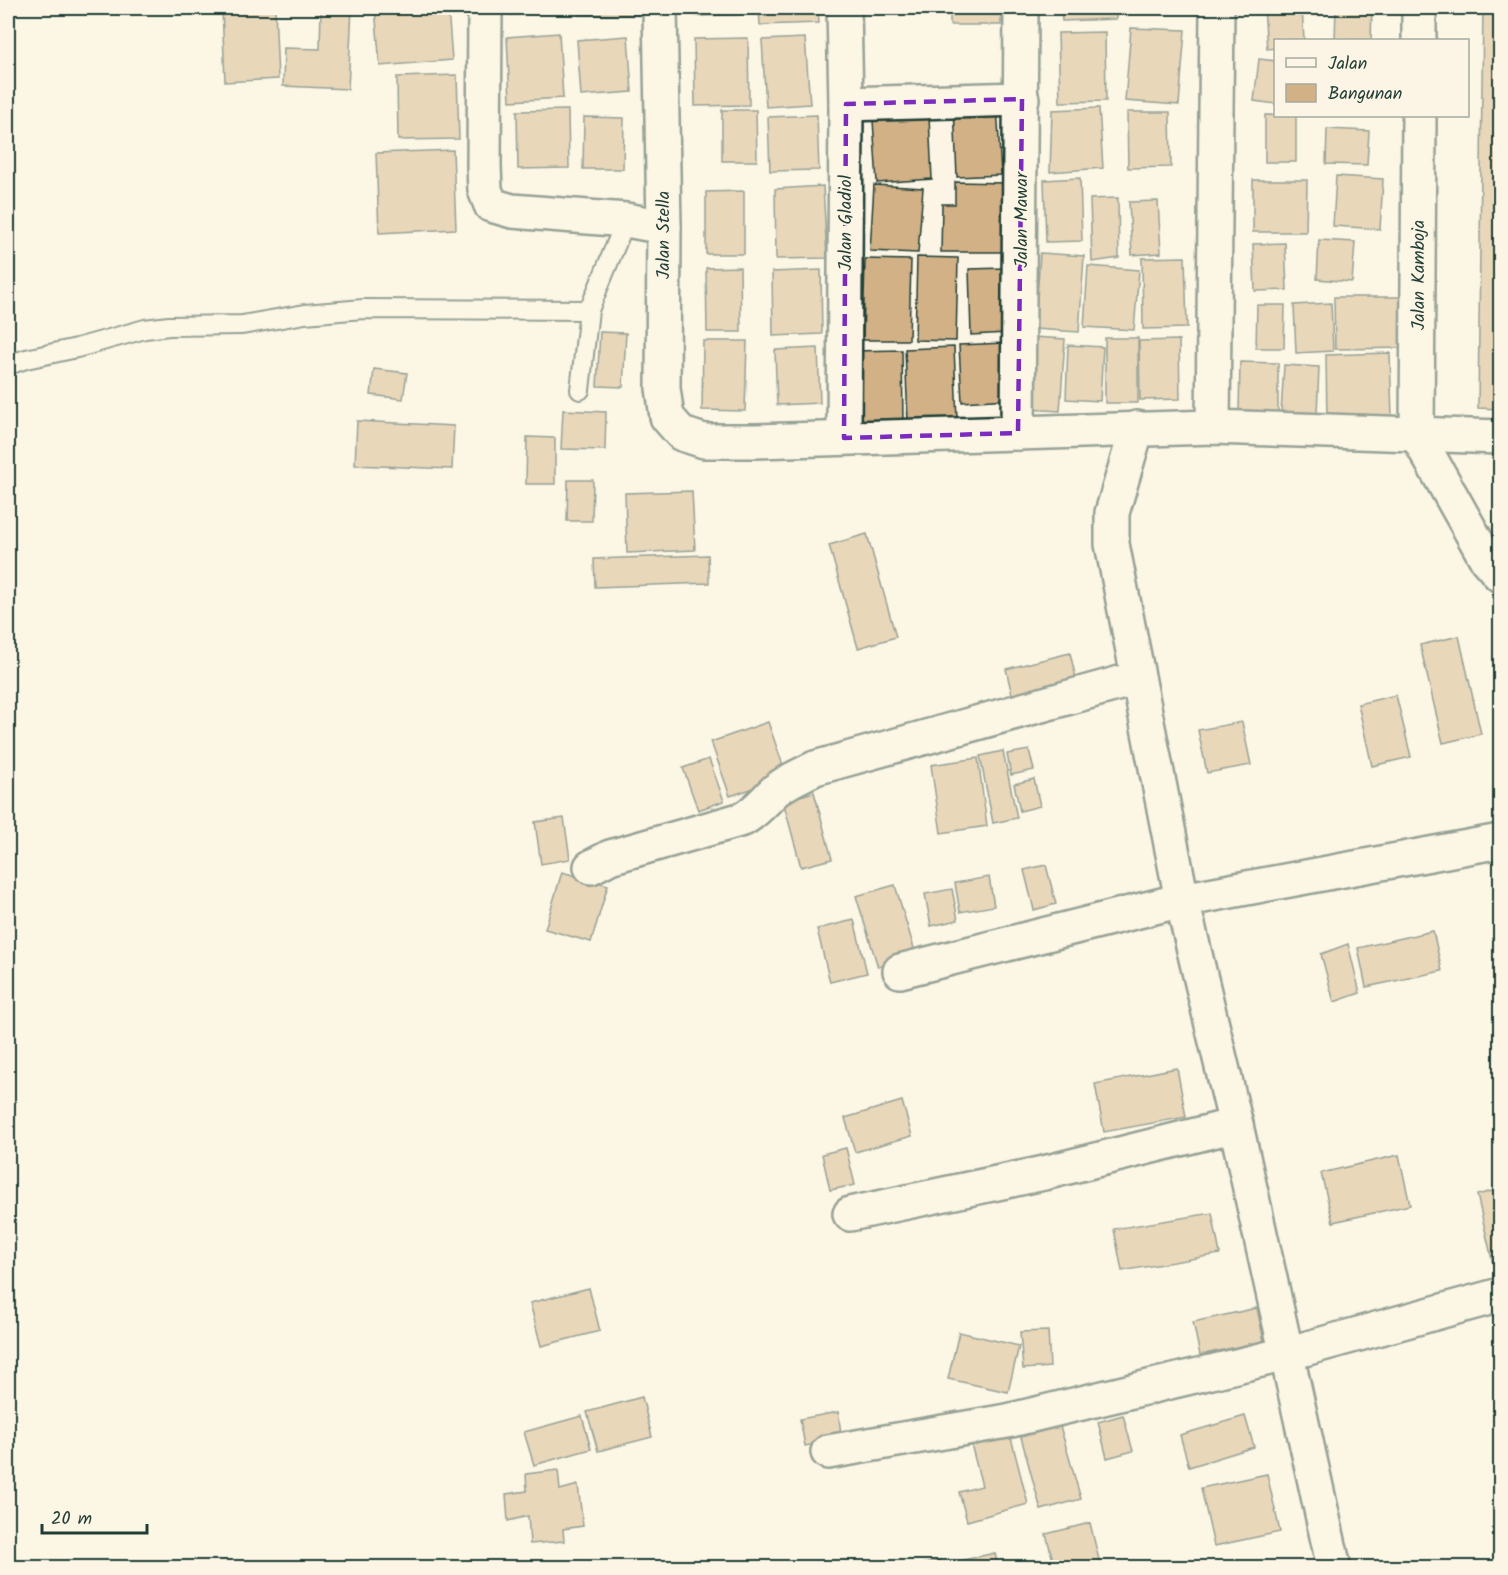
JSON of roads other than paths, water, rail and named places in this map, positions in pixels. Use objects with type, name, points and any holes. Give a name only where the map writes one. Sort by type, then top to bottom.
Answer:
[{"type":"street","points":[[485,8],[485,190],[492,205],[512,211],[627,220],[664,227]]},
{"type":"street","name":"Jalan Stella","points":[[660,8],[664,227],[663,388],[668,417],[682,434],[704,441],[844,438]]},
{"type":"street","name":"Jalan Gladiol","points":[[844,8],[846,104],[844,438]]},
{"type":"street","name":"Jalan Mawar","points":[[1018,433],[1021,8]]},
{"type":"street","points":[[1213,427],[1217,8]]},
{"type":"street","points":[[1419,8],[1419,39]]},
{"type":"street","points":[[846,104],[1022,99]]},
{"type":"street","name":"Jalan Kamboja","points":[[1418,435],[1419,117]]},
{"type":"street","points":[[844,438],[1213,427],[1500,437]]},
{"type":"street","points":[[1137,428],[1112,513],[1112,544],[1182,900],[1236,1125],[1334,1568]]},
{"type":"street","points":[[1418,435],[1487,560],[1500,575]]},
{"type":"street","points":[[591,867],[610,857],[743,819],[755,812],[775,791],[789,781],[815,768],[1138,678]]},
{"type":"street","points":[[900,971],[1182,900],[1500,841]]},
{"type":"street","points":[[850,1214],[1033,1176],[1236,1125]]},
{"type":"street","points":[[828,1452],[1007,1421],[1287,1354],[1500,1295]]},
{"type":"lane","points":[[580,390],[589,310],[627,220]]},
{"type":"lane","points":[[8,365],[26,358],[77,348],[145,329],[169,326],[242,326],[305,314],[363,309],[589,310]]}]
